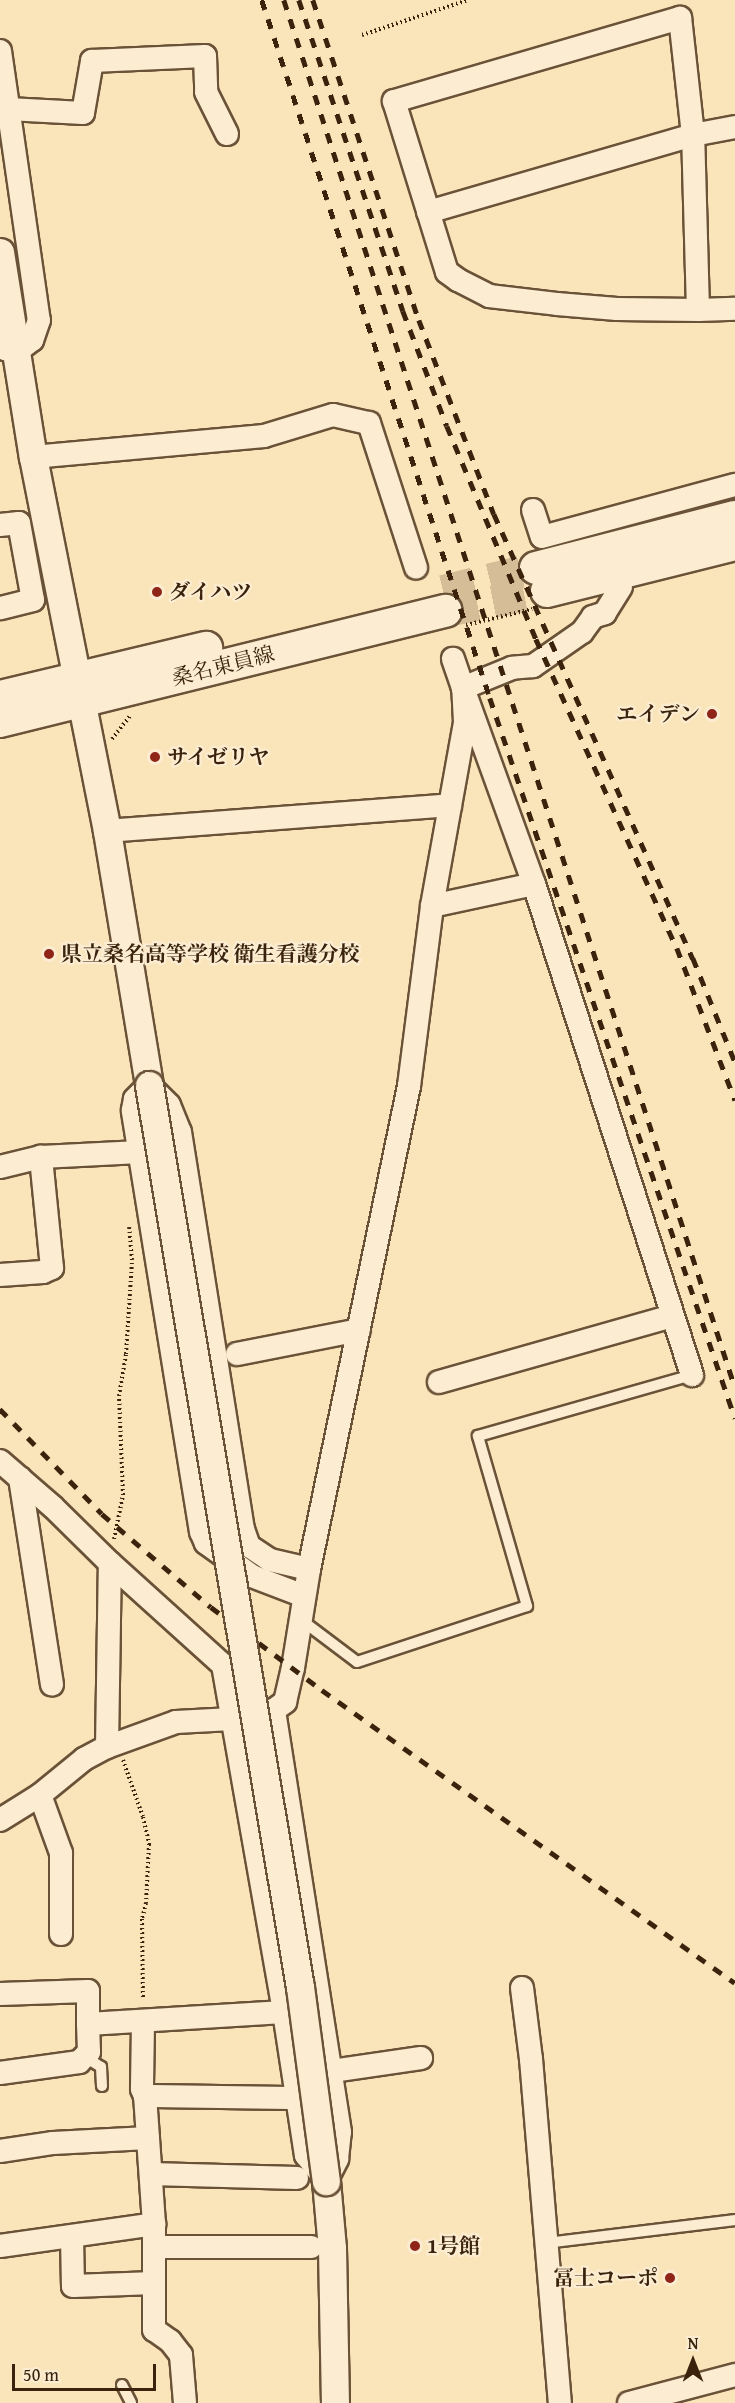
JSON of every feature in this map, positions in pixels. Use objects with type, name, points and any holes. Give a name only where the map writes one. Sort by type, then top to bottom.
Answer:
[{"type":"main road","points":[[735,517],[542,579],[735,544]]},
{"type":"main road","name":"桑名東員線","points":[[0,721],[80,691],[445,601]]},
{"type":"main road","name":"桑名東員線","points":[[0,697],[80,691]]},
{"type":"street","points":[[698,310],[693,135],[680,18],[394,101],[447,272],[458,280],[489,296],[617,309],[698,310],[735,309]]},
{"type":"street","points":[[0,51],[39,320],[32,340],[8,347]]},
{"type":"street","points":[[8,109],[83,113],[92,61],[205,56],[206,92],[227,134]]},
{"type":"street","points":[[428,212],[693,135],[735,127]]},
{"type":"street","points":[[0,252],[8,347],[33,457],[107,831],[300,1987],[326,2181],[332,2248],[335,2403]]},
{"type":"street","points":[[33,457],[264,436],[333,415],[369,423],[416,568]]},
{"type":"street","points":[[533,510],[542,537],[735,485]]},
{"type":"street","points":[[0,525],[19,523],[33,600],[0,608]]},
{"type":"street","points":[[463,688],[512,668],[533,666],[582,632],[593,617],[604,613],[621,587]]},
{"type":"street","points":[[453,659],[534,884],[692,1375]]},
{"type":"street","points":[[0,1820],[40,1795],[84,1759],[112,1746],[176,1722],[232,1719],[274,1710],[285,1702],[293,1668],[299,1619],[309,1569],[409,1086],[432,906],[465,722],[463,688]]},
{"type":"street","points":[[107,831],[450,805]]},
{"type":"street","points":[[432,906],[534,884]]},
{"type":"street","points":[[149,1085],[135,1099],[133,1110],[201,1532],[206,1543],[252,1576],[304,1596]]},
{"type":"street","points":[[149,1085],[169,1105],[180,1132],[243,1529],[249,1546],[270,1560],[309,1569]]},
{"type":"street","points":[[0,1167],[41,1157],[140,1152]]},
{"type":"street","points":[[0,1275],[43,1272],[52,1268],[41,1157]]},
{"type":"street","points":[[439,1382],[672,1316]]},
{"type":"street","points":[[237,1354],[359,1330]]},
{"type":"street","points":[[0,1461],[53,1507],[110,1563],[223,1665],[284,2012],[306,2155],[326,2181]]},
{"type":"street","points":[[20,1478],[52,1685]]},
{"type":"street","points":[[110,1563],[112,1746]]},
{"type":"street","points":[[274,1710],[340,2132],[337,2159],[326,2181]]},
{"type":"street","points":[[40,1795],[61,1853],[61,1934]]},
{"type":"street","points":[[522,1988],[531,2059],[560,2403]]},
{"type":"street","points":[[0,1994],[88,1991],[89,2052],[80,2062],[0,2073]]},
{"type":"street","points":[[88,2024],[143,2023],[284,2012]]},
{"type":"street","points":[[143,2023],[142,2089],[145,2096],[151,2174],[154,2330],[170,2341],[181,2355],[185,2403]]},
{"type":"street","points":[[332,2071],[421,2058]]},
{"type":"street","points":[[145,2096],[296,2098]]},
{"type":"street","points":[[0,2151],[53,2143],[148,2138]]},
{"type":"street","points":[[151,2174],[297,2178]]},
{"type":"street","points":[[0,2246],[153,2224]]},
{"type":"street","points":[[72,2236],[73,2286],[154,2283]]},
{"type":"street","points":[[154,2247],[311,2247]]},
{"type":"street","points":[[630,2403],[735,2375]]},
{"type":"lane","points":[[299,1619],[357,1662],[527,1606],[478,1436],[692,1375]]},
{"type":"lane","points":[[85,2057],[101,2067],[102,2086]]},
{"type":"lane","points":[[546,2243],[735,2220]]},
{"type":"lane","points":[[122,2385],[131,2403]]},
{"type":"path","points":[[362,35],[468,0]]},
{"type":"path","points":[[110,1563],[123,1495],[119,1396],[126,1354],[132,1260],[129,1224]]},
{"type":"path","points":[[112,1746],[143,1817],[149,1844],[146,1903],[142,1919],[143,2023]]},
{"type":"tunnel","points":[[443,591],[536,568]]},
{"type":"tunnel","points":[[446,611],[547,591]]},
{"type":"railway","points":[[262,0],[490,698],[735,1418]]},
{"type":"railway","points":[[284,0],[735,1387]]},
{"type":"railway","points":[[299,0],[403,311],[447,426],[536,639],[677,948],[735,1100]]},
{"type":"railway","points":[[313,0],[419,320],[494,514],[693,958],[735,1062]]},
{"type":"railway","points":[[0,1409],[102,1514],[211,1607],[322,1690],[735,1983]]},
{"type":"place","name":"ダイハツ","points":[[157,592]]},
{"type":"place","name":"エイデン","points":[[712,714]]},
{"type":"place","name":"サイゼリヤ","points":[[155,757]]},
{"type":"place","name":"県立桑名高等学校 衛生看護分校","points":[[49,954]]},
{"type":"place","name":"1号館","points":[[415,2246]]},
{"type":"place","name":"冨士コーポ","points":[[670,2278]]}]
